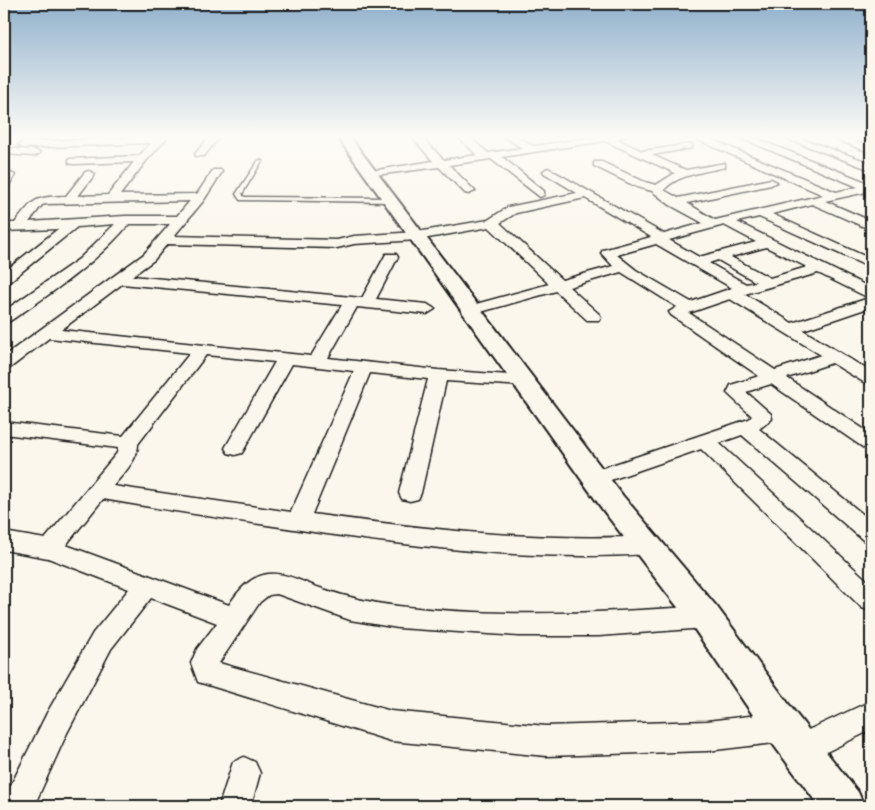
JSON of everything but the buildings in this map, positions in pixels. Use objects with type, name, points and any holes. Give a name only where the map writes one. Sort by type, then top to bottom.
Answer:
[{"type":"street","points":[[4,185],[9,175],[7,174]]},
{"type":"street","points":[[70,199],[89,174]]},
{"type":"street","points":[[112,198],[131,174]]},
{"type":"street","points":[[4,364],[149,257],[182,220],[215,174]]},
{"type":"street","points":[[371,174],[594,478],[705,617],[792,738],[844,806]]},
{"type":"street","points":[[452,174],[469,191]]},
{"type":"street","points":[[514,174],[540,193]]},
{"type":"street","points":[[553,174],[698,262],[791,330],[871,378]]},
{"type":"street","points":[[618,174],[641,185],[658,189],[660,193],[674,202],[769,242],[871,294]]},
{"type":"street","points":[[658,189],[672,178],[685,174]]},
{"type":"street","points":[[754,174],[784,187]]},
{"type":"street","points":[[778,174],[837,196]]},
{"type":"street","points":[[836,174],[871,188]]},
{"type":"street","points":[[674,202],[770,182]]},
{"type":"street","points":[[688,307],[624,267],[608,253],[719,222],[761,213],[797,200],[815,201],[871,188]]},
{"type":"street","points":[[165,240],[337,244],[354,240],[417,236],[492,223],[512,210],[587,194]]},
{"type":"street","points":[[20,225],[38,202],[70,199],[200,197]]},
{"type":"street","points":[[797,200],[871,239]]},
{"type":"street","points":[[815,201],[871,226]]},
{"type":"street","points":[[761,213],[871,264]]},
{"type":"street","points":[[4,227],[20,225],[70,225],[83,222],[125,220],[182,220]]},
{"type":"street","points":[[4,318],[77,268],[114,235],[125,220]]},
{"type":"street","points":[[492,223],[557,286],[593,317]]},
{"type":"street","points":[[4,279],[70,225]]},
{"type":"street","points":[[698,262],[769,242]]},
{"type":"street","points":[[720,256],[769,283]]},
{"type":"street","points":[[317,361],[391,257]]},
{"type":"street","points":[[471,310],[624,267]]},
{"type":"street","points":[[820,268],[688,307],[677,312],[871,443]]},
{"type":"street","points":[[118,279],[427,309]]},
{"type":"street","points":[[791,330],[871,302]]},
{"type":"street","points":[[45,333],[438,375],[523,381]]},
{"type":"street","points":[[50,549],[124,458],[128,451],[128,443],[202,349]]},
{"type":"street","points":[[594,478],[745,428],[760,421],[762,417],[758,410],[736,390],[835,356]]},
{"type":"street","points":[[235,448],[286,359]]},
{"type":"street","points":[[298,521],[364,367]]},
{"type":"street","points":[[410,493],[438,375]]},
{"type":"street","points":[[4,428],[128,443]]},
{"type":"street","points":[[745,428],[871,534]]},
{"type":"street","points":[[705,441],[871,600]]},
{"type":"street","points":[[98,491],[298,521],[468,543],[575,548],[648,545]]},
{"type":"street","points":[[4,542],[50,549],[235,619]]},
{"type":"street","points":[[705,617],[619,624],[528,625],[398,617],[350,608],[277,584],[266,584],[249,595],[235,619],[207,658],[205,669],[208,673],[391,726],[546,741],[707,736],[792,738],[871,715]]},
{"type":"street","points":[[17,806],[57,723],[102,641],[147,585]]},
{"type":"street","points":[[235,806],[244,773]]},
{"type":"lane","points":[[252,174],[240,194],[242,199],[390,200]]}]
